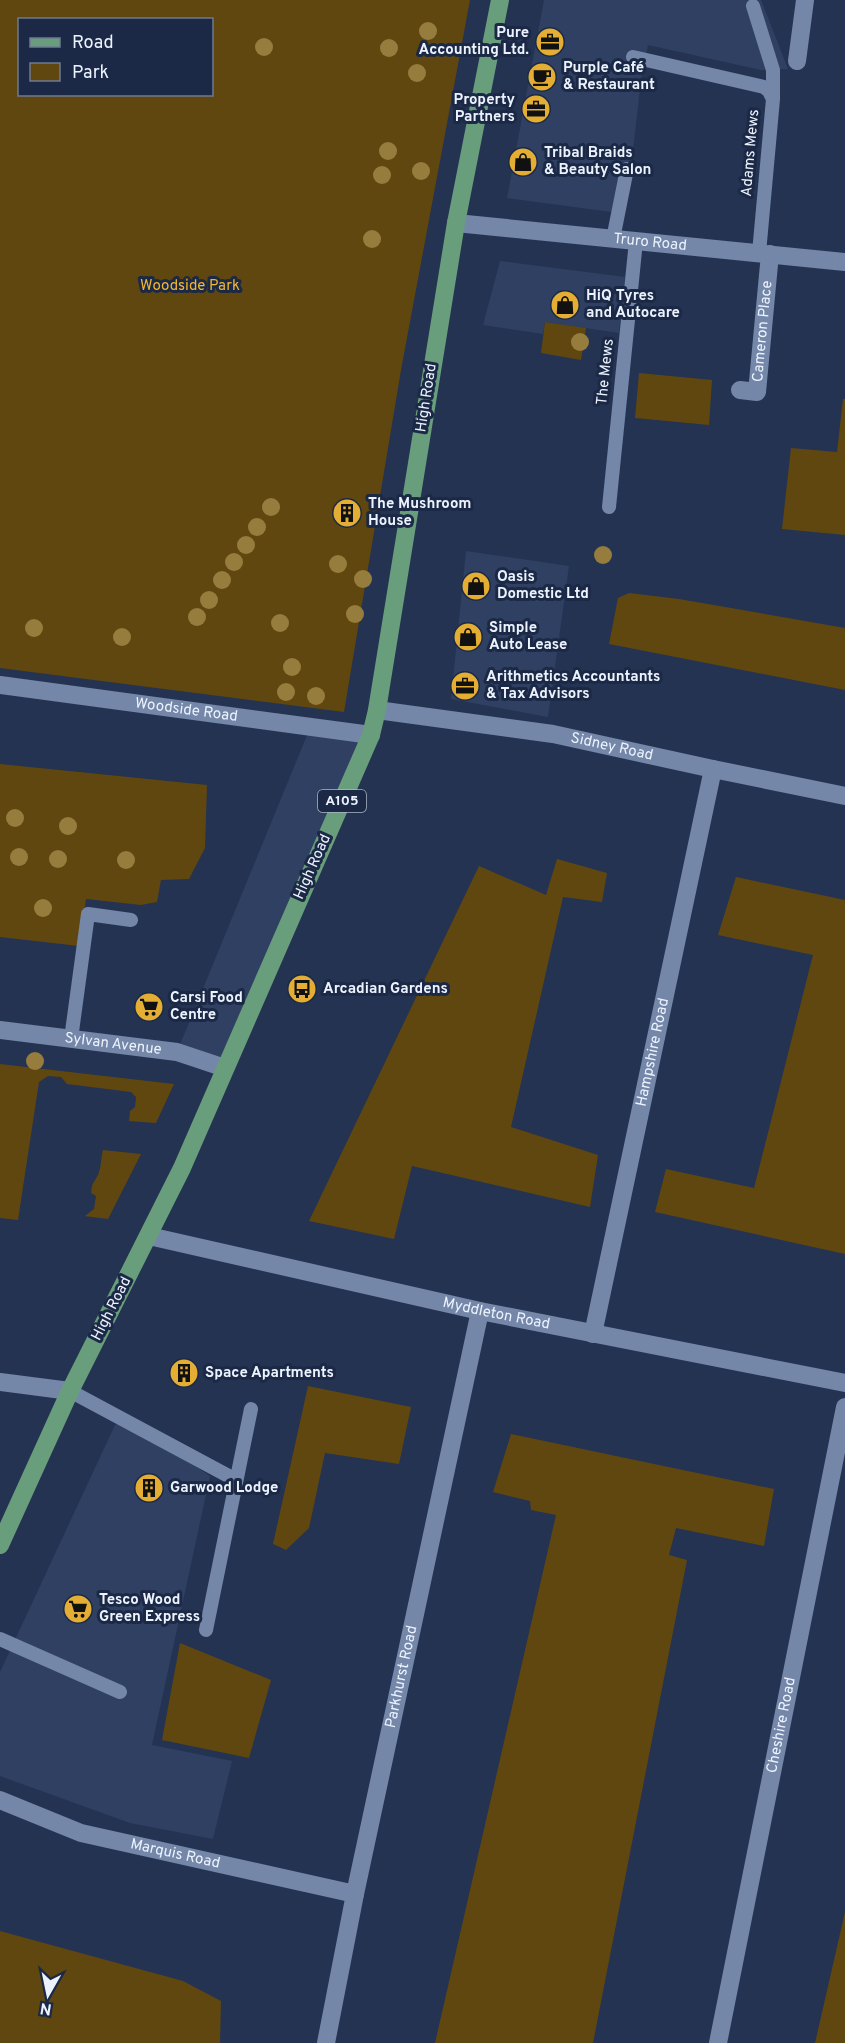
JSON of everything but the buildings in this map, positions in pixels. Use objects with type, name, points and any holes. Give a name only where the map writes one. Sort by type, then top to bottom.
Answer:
[{"type":"main road","name":"High Road","points":[[0,1545],[70,1390],[182,1168],[371,735],[377,710],[456,223],[500,0]]},
{"type":"street","points":[[797,61],[805,0]]},
{"type":"street","name":"Truro Road","points":[[456,223],[845,262]]},
{"type":"street","name":"Cameron Place","points":[[740,390],[757,392],[765,254]]},
{"type":"street","name":"Woodside Road","points":[[0,685],[371,735]]},
{"type":"street","name":"Sidney Road","points":[[377,710],[553,734],[845,796]]},
{"type":"street","name":"Hampshire Road","points":[[593,1334],[713,769]]},
{"type":"street","name":"Sylvan Avenue","points":[[0,1030],[177,1052],[225,1068]]},
{"type":"street","name":"Myddleton Road","points":[[149,1236],[480,1311],[845,1383]]},
{"type":"street","name":"Parkhurst Road","points":[[326,2043],[355,1894],[480,1311]]},
{"type":"street","points":[[0,1382],[70,1390]]},
{"type":"street","name":"Cheshire Road","points":[[718,2043],[845,1407]]},
{"type":"street","name":"Marquis Road","points":[[0,1800],[81,1833],[355,1894]]},
{"type":"lane","points":[[753,6],[773,70],[773,99]]},
{"type":"lane","name":"Adams Mews","points":[[633,57],[764,87],[770,91],[773,99],[765,254]]},
{"type":"lane","points":[[613,239],[627,169]]},
{"type":"lane","name":"The Mews","points":[[609,507],[636,241]]},
{"type":"lane","points":[[71,1039],[88,914],[131,920]]},
{"type":"lane","points":[[70,1390],[236,1480]]},
{"type":"lane","points":[[206,1630],[250,1408]]},
{"type":"lane","points":[[0,1639],[120,1692]]},
{"type":"shaded area","points":[[544,0],[761,0],[788,69],[761,70],[648,45],[641,80],[626,211],[612,212],[507,198]]},
{"type":"shaded area","name":"HiQ Tyres and Autocare","points":[[500,261],[625,277],[619,333],[545,322],[543,334],[483,325]]},
{"type":"shaded area","points":[[466,551],[569,566],[548,717],[451,699]]},
{"type":"shaded area","points":[[310,728],[371,735],[225,1068],[177,1052]]},
{"type":"shaded area","points":[[127,1420],[210,1476],[152,1745],[232,1761],[213,1839],[130,1823],[0,1776],[0,1672],[115,1425]]},
{"type":"green space","name":"Woodside Park","points":[[0,0],[470,0],[401,370],[344,712],[0,668]]},
{"type":"green space","points":[[545,322],[586,328],[581,360],[541,353]]},
{"type":"green space","points":[[639,373],[712,380],[709,425],[635,418]]},
{"type":"green space","points":[[843,399],[845,399],[845,535],[782,529],[791,448],[837,452]]},
{"type":"green space","points":[[629,593],[679,599],[845,628],[845,690],[609,644],[618,598]]},
{"type":"green space","points":[[0,764],[207,785],[205,848],[189,879],[161,880],[157,902],[141,905],[86,899],[79,946],[0,937]]},
{"type":"green space","points":[[557,859],[607,873],[602,902],[563,897],[511,1127],[598,1155],[590,1207],[412,1166],[394,1239],[309,1221],[479,866],[546,895]]},
{"type":"green space","points":[[736,877],[845,900],[845,1254],[655,1212],[666,1169],[754,1188],[813,955],[718,935]]},
{"type":"green space","points":[[0,1064],[174,1084],[156,1123],[129,1121],[130,1111],[135,1107],[136,1097],[131,1092],[67,1084],[61,1077],[48,1076],[39,1082],[18,1220],[0,1218]]},
{"type":"green space","points":[[103,1150],[141,1154],[108,1219],[76,1215],[85,1216],[94,1209],[96,1196],[91,1193],[91,1189],[99,1172]]},
{"type":"green space","points":[[308,1386],[411,1407],[399,1464],[325,1453],[309,1528],[286,1550],[273,1544]]},
{"type":"green space","points":[[511,1434],[774,1489],[764,1546],[676,1528],[669,1555],[687,1560],[593,2043],[435,2043],[556,1515],[531,1510],[530,1501],[493,1492]]},
{"type":"green space","points":[[180,1643],[271,1680],[249,1758],[162,1740]]},
{"type":"green space","points":[[845,1912],[845,2043],[815,2043]]},
{"type":"green space","points":[[0,1931],[183,1981],[221,2001],[220,2043],[0,2043]]},
{"type":"place","name":"Pure Accounting Ltd.","points":[[550,42]]},
{"type":"place","name":"Purple Café & Restaurant","points":[[542,77]]},
{"type":"place","name":"Property Partners","points":[[536,109]]},
{"type":"place","name":"Tribal Braids & Beauty Salon","points":[[523,162]]},
{"type":"place","name":"HiQ Tyres and Autocare","points":[[565,305]]},
{"type":"place","name":"The Mushroom House","points":[[347,513]]},
{"type":"place","name":"Oasis Domestic Ltd","points":[[476,586]]},
{"type":"place","name":"Simple Auto Lease","points":[[468,637]]},
{"type":"place","name":"Arithmetics Accountants & Tax Advisors","points":[[465,686]]},
{"type":"place","name":"Arcadian Gardens","points":[[302,989]]},
{"type":"place","name":"Carsi Food Centre","points":[[149,1007]]},
{"type":"place","name":"Space Apartments","points":[[184,1373]]},
{"type":"place","name":"Garwood Lodge","points":[[149,1488]]},
{"type":"place","name":"Tesco Wood Green Express","points":[[78,1609]]}]
